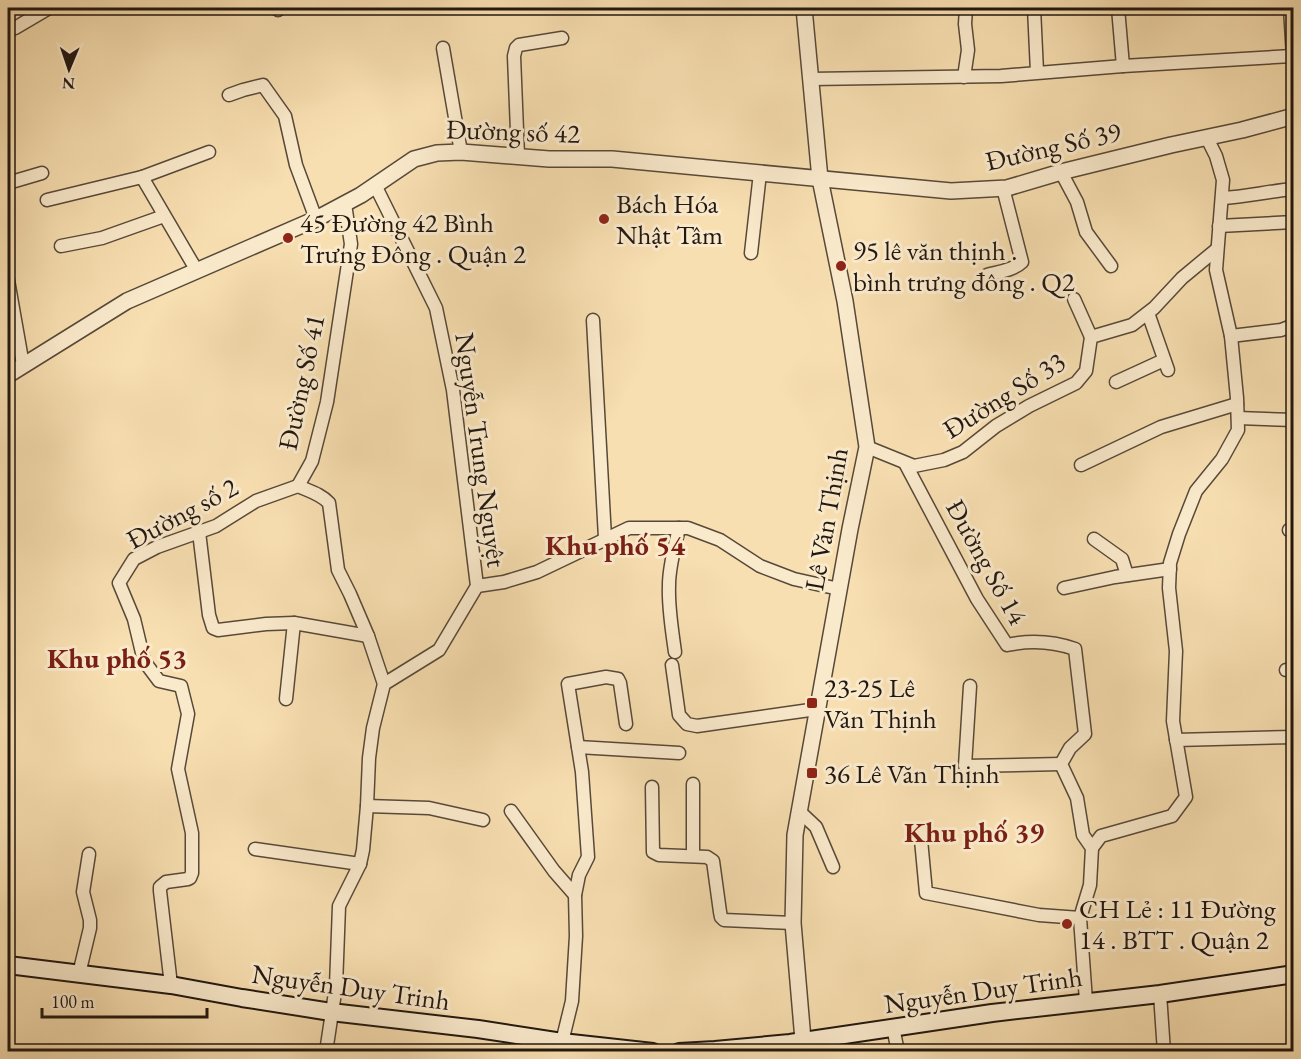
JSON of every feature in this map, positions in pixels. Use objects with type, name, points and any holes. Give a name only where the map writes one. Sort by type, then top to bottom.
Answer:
[{"type":"main road","name":"Nguyễn Duy Trinh","points":[[8,965],[171,986],[533,1044],[562,1042],[653,1052]]},
{"type":"main road","name":"Nguyễn Duy Trinh","points":[[679,1052],[795,1045],[992,1012],[1160,994],[1293,974]]},
{"type":"street","points":[[8,29],[15,28],[49,8]]},
{"type":"street","name":"Lê Văn Thịnh","points":[[795,1045],[793,922],[795,835],[867,447],[845,301],[820,179],[804,8]]},
{"type":"street","points":[[964,77],[968,50],[966,8]]},
{"type":"street","points":[[1034,8],[1037,72]]},
{"type":"street","points":[[1118,8],[1123,66]]},
{"type":"street","points":[[1290,8],[1293,73]]},
{"type":"street","points":[[518,156],[514,56],[516,48],[519,45],[562,38]]},
{"type":"street","points":[[443,48],[461,152]]},
{"type":"street","points":[[811,79],[1001,76],[1292,56]]},
{"type":"street","points":[[229,95],[264,86],[285,116],[296,165],[316,219]]},
{"type":"street","name":"Đường Số 39","points":[[820,179],[951,191],[1003,188],[1293,116]]},
{"type":"street","points":[[1086,1002],[1080,918],[1089,885],[1092,848],[1101,837],[1172,816],[1186,797],[1173,721],[1176,651],[1169,588],[1170,563],[1196,491],[1222,459],[1238,430],[1231,336],[1216,270],[1223,180],[1208,138]]},
{"type":"street","points":[[47,200],[142,177],[209,152]]},
{"type":"street","name":"Đường số 42","points":[[8,375],[127,301],[316,219],[361,195],[414,159],[437,153],[461,152],[549,159],[612,159],[820,179]]},
{"type":"street","points":[[1061,172],[1077,202],[1086,232],[1111,266]]},
{"type":"street","points":[[8,183],[42,173]]},
{"type":"street","points":[[751,253],[760,173]]},
{"type":"street","points":[[142,177],[197,271]]},
{"type":"street","name":"Nguyễn Trung Nguyệt","points":[[375,185],[436,308],[453,390],[477,586],[439,650],[384,684]]},
{"type":"street","points":[[987,275],[1022,262],[1003,188]]},
{"type":"street","points":[[1222,198],[1293,189]]},
{"type":"street","name":"Đường Số 41","points":[[345,204],[351,244],[327,402],[312,461],[298,486],[329,503],[338,570],[368,636],[384,684]]},
{"type":"street","points":[[61,246],[102,238],[164,216]]},
{"type":"street","points":[[1219,226],[1293,222]]},
{"type":"street","name":"Đường Số 33","points":[[867,447],[914,466],[944,460],[963,452],[996,426],[1029,405],[1076,383],[1086,371],[1091,337],[1132,325],[1154,308],[1182,278],[1217,249]]},
{"type":"street","points":[[8,280],[23,364]]},
{"type":"street","points":[[1074,299],[1091,337]]},
{"type":"street","points":[[1116,382],[1166,365],[1148,312]]},
{"type":"street","points":[[593,320],[605,538]]},
{"type":"street","points":[[1231,336],[1281,330],[1293,325]]},
{"type":"street","points":[[1081,465],[1161,427],[1237,404]]},
{"type":"street","points":[[1238,418],[1293,420]]},
{"type":"street","name":"Đường Số 14","points":[[905,463],[978,599],[1007,645],[1024,641],[1059,643],[1075,649],[1085,734],[1070,748],[1061,764]]},
{"type":"street","name":"Đường số 2","points":[[171,986],[160,887],[165,882],[188,879],[192,873],[192,833],[178,769],[188,714],[181,686],[159,681],[144,661],[134,619],[119,583],[134,559],[157,547],[216,526],[256,501],[298,486]]},
{"type":"street","points":[[477,586],[504,582],[537,572],[628,528],[688,528],[720,540],[760,566],[794,579],[839,589]]},
{"type":"street","points":[[675,652],[669,585],[680,528]]},
{"type":"street","points":[[199,532],[209,615],[213,628],[218,630],[294,623],[368,636]]},
{"type":"street","points":[[1094,539],[1122,559],[1127,575]]},
{"type":"street","points":[[1064,588],[1170,569]]},
{"type":"street","points":[[286,699],[294,623]]},
{"type":"street","points":[[672,665],[679,715],[687,724],[697,726],[817,709]]},
{"type":"street","points":[[562,1042],[572,1001],[576,936],[575,895],[579,875],[588,857],[578,747],[568,684],[606,677],[618,679],[626,724]]},
{"type":"street","points":[[326,1052],[336,986],[339,906],[360,864],[363,850],[369,758],[373,728],[384,684]]},
{"type":"street","points":[[970,686],[965,766],[1061,764],[1077,798],[1083,835],[1092,848]]},
{"type":"street","points":[[1176,740],[1293,737]]},
{"type":"street","points":[[578,747],[679,753]]},
{"type":"street","points":[[693,784],[693,855]]},
{"type":"street","points":[[652,787],[652,852],[659,855],[707,857],[714,861],[720,912],[724,920],[793,922]]},
{"type":"street","points":[[367,806],[429,808],[483,820]]},
{"type":"street","points":[[512,811],[554,871],[575,895]]},
{"type":"street","points":[[799,812],[816,827],[833,867]]},
{"type":"street","points":[[920,829],[926,893],[1039,915],[1080,918]]},
{"type":"street","points":[[255,849],[360,864]]},
{"type":"street","points":[[80,974],[90,928],[83,892],[89,854]]},
{"type":"street","points":[[1160,994],[1164,1052]]},
{"type":"street","points":[[894,1027],[898,1052]]},
{"type":"place","name":"Bách Hóa Nhật Tâm","points":[[604,219]]},
{"type":"place","name":"45 Đường 42 Bình Trưng Đông . Quận 2","points":[[288,238]]},
{"type":"place","name":"95 lê văn thịnh . bình trưng đông . Q2","points":[[841,266]]},
{"type":"place","name":"23-25 Lê Văn Thịnh","points":[[812,703]]},
{"type":"place","name":"36 Lê Văn Thịnh","points":[[812,773]]},
{"type":"place","name":"CH Lẻ : 11 Đường 14 . BTT . Quận 2","points":[[1067,924]]},
{"type":"district","name":"Khu phố 54","points":[[615,545]]},
{"type":"district","name":"Khu phố 53","points":[[117,658]]},
{"type":"district","name":"Khu phố 39","points":[[974,832]]}]
